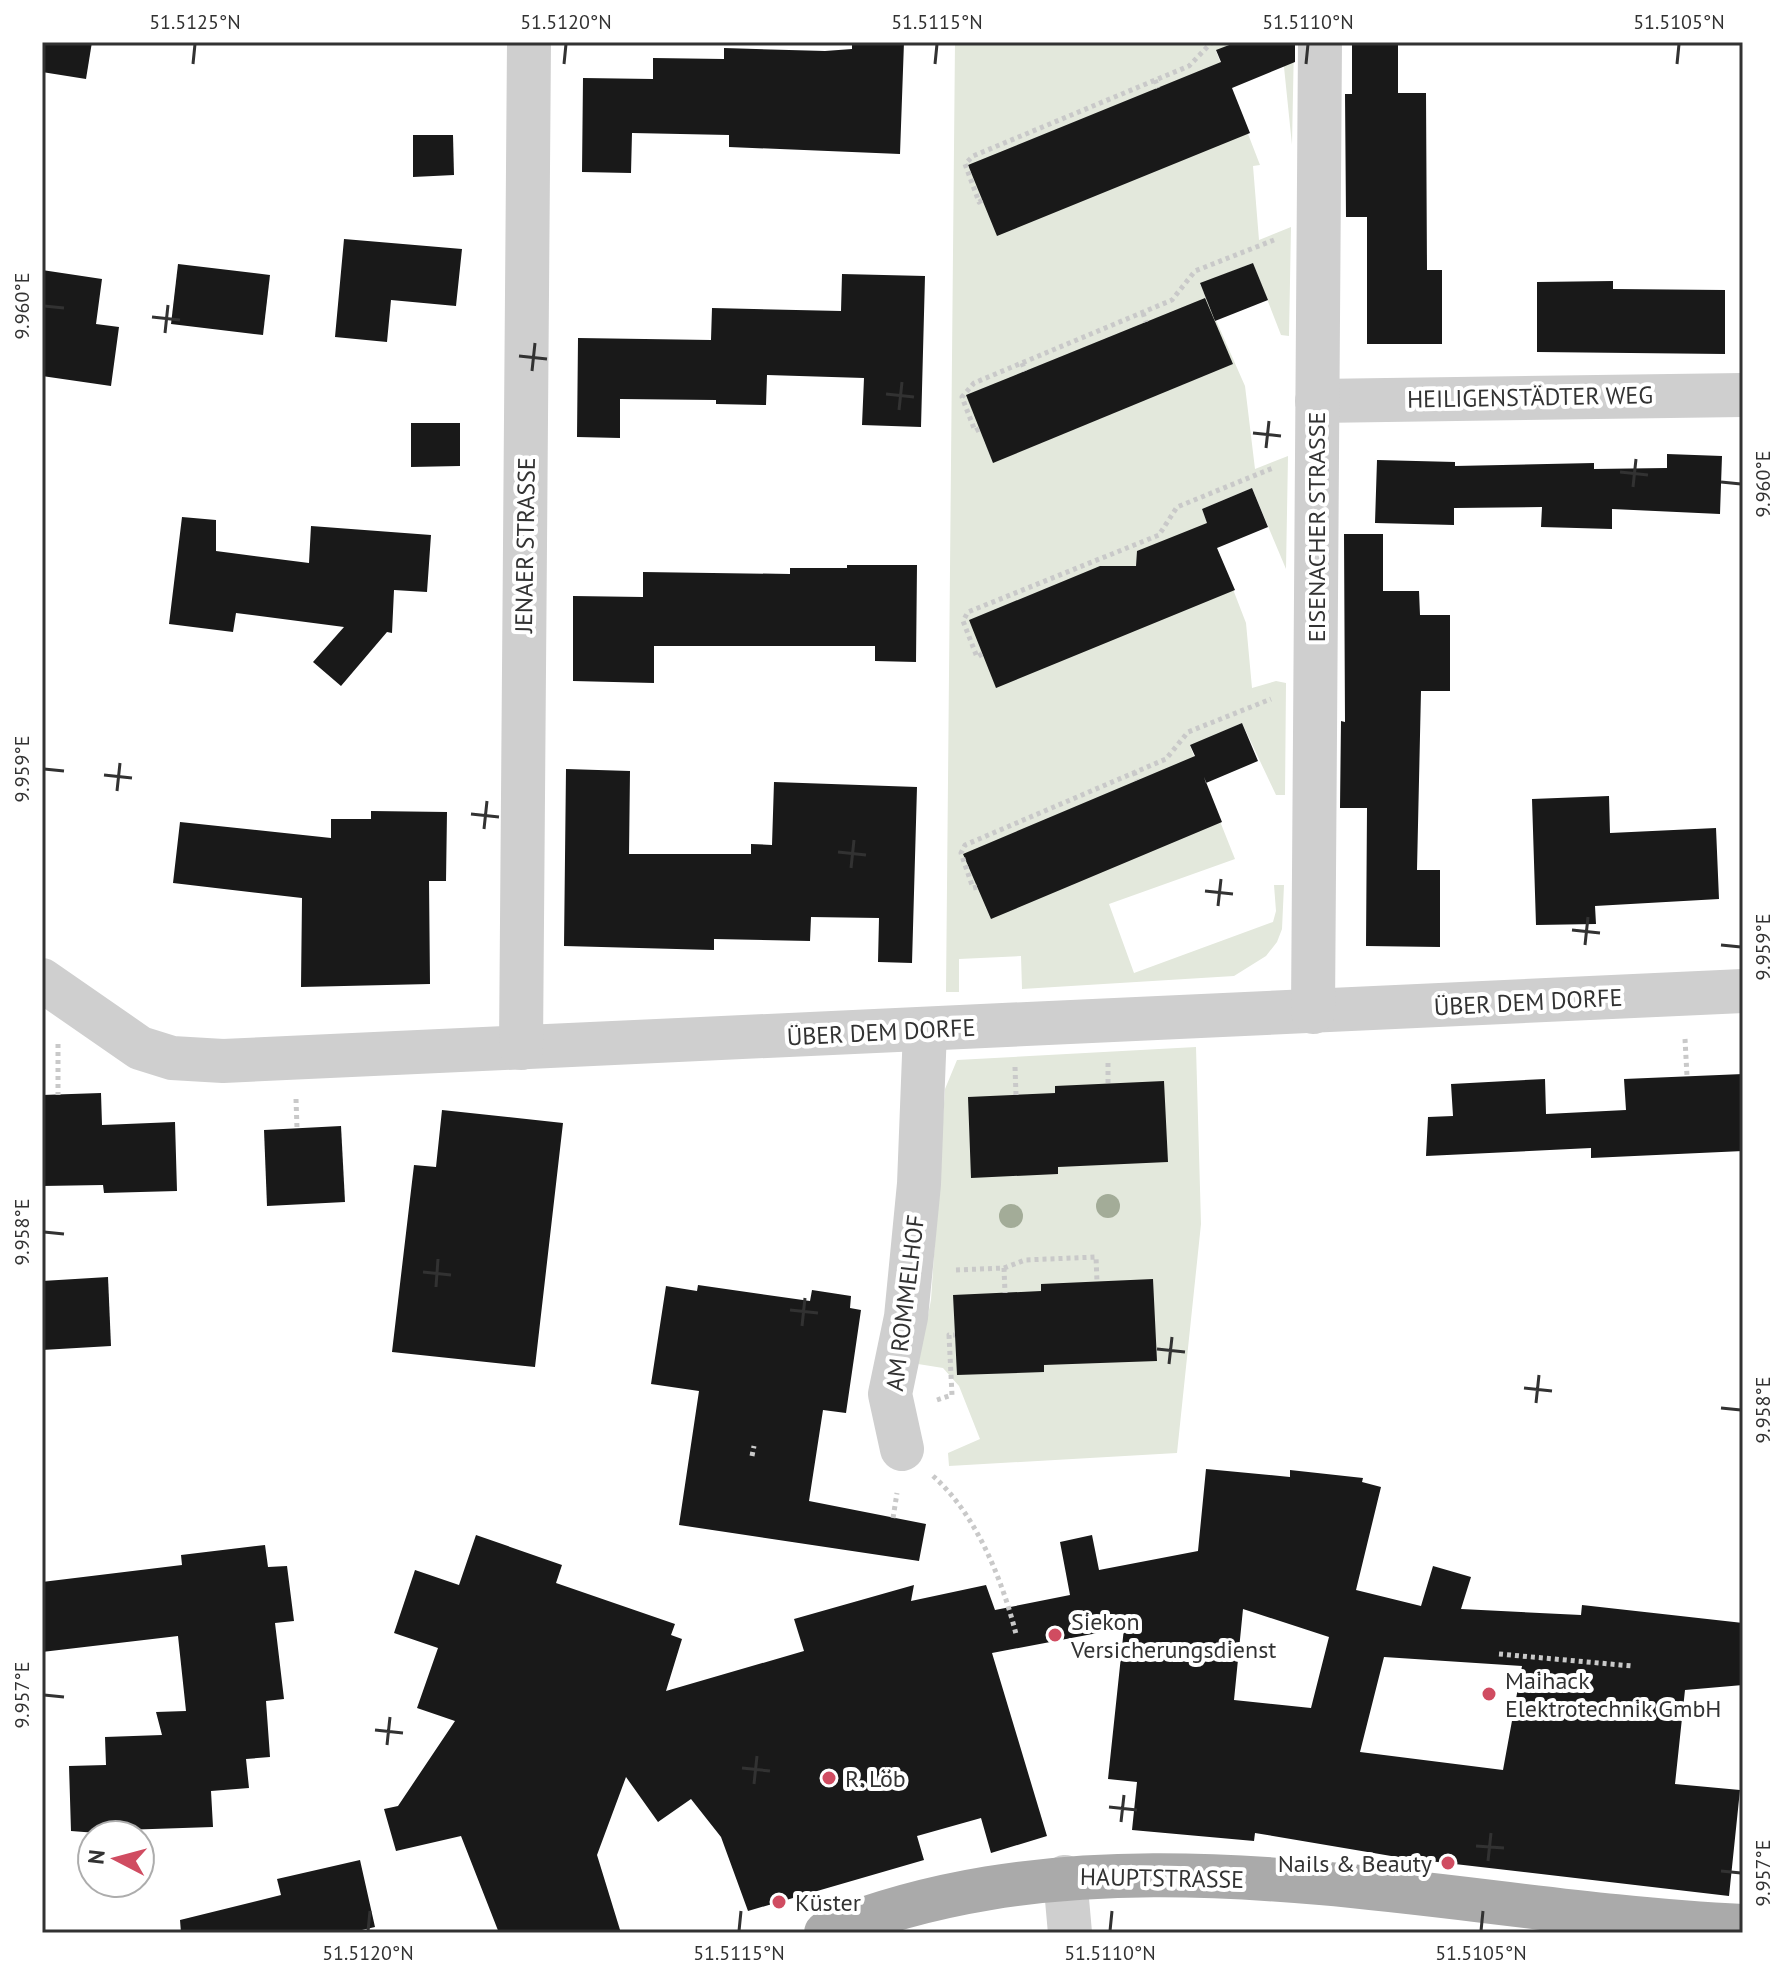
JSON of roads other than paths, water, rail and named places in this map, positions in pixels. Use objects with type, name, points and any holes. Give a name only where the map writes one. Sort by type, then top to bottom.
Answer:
[{"type":"main road","name":"HAUPTSTRASSE","points":[[826,1933],[923,1904],[1065,1877],[1188,1874],[1743,1926]]},
{"type":"street","name":"JENAER STRASSE","points":[[521,1048],[529,42]]},
{"type":"street","name":"EISENACHER STRASSE","points":[[1313,1012],[1320,42]]},
{"type":"street","name":"HEILIGENSTÄDTER WEG","points":[[1317,401],[1743,395]]},
{"type":"street","name":"ÜBER DEM DORFE","points":[[42,980],[118,1036],[140,1048],[172,1058],[223,1061],[1743,991]]},
{"type":"street","name":"AM ROMMELHOF","points":[[902,1449],[890,1394],[911,1272],[919,1184],[925,1030]]},
{"type":"street","points":[[1065,1877],[1070,1933]]},
{"type":"place","name":"Siekon Versicherungsdienst","points":[[1055,1635]]},
{"type":"place","name":"Maihack Elektrotechnik GmbH","points":[[1489,1694]]},
{"type":"place","name":"R. Löb","points":[[829,1778]]},
{"type":"place","name":"Nails & Beauty","points":[[1448,1863]]},
{"type":"place","name":"Küster","points":[[779,1902]]}]
